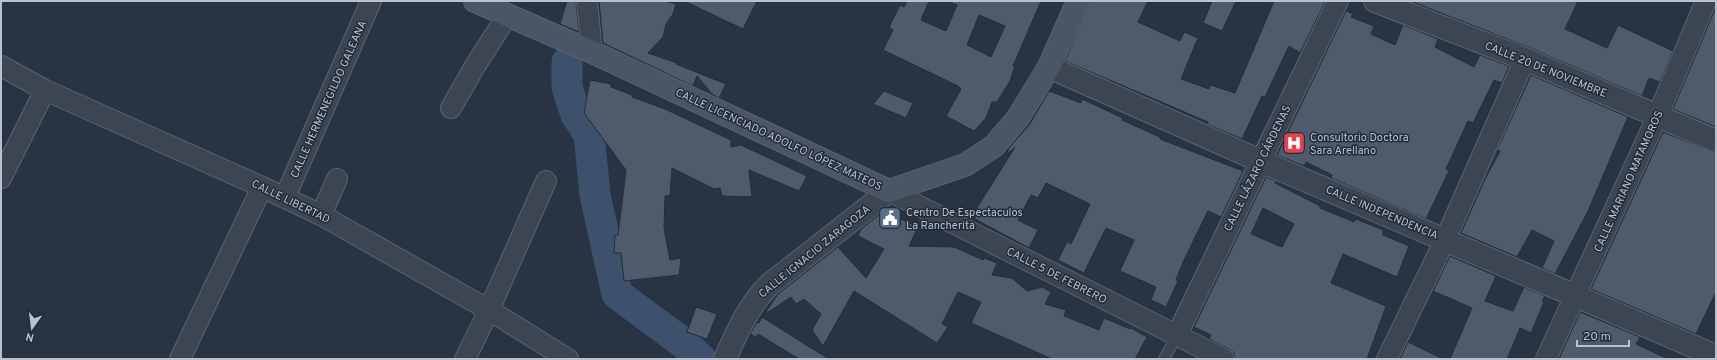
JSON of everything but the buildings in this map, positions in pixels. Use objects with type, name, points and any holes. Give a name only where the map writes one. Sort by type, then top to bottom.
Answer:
[{"type":"main road","name":"CALLE LICENCIADO ADOLFO LÓPEZ MATEOS","points":[[475,1],[592,52],[889,191],[965,165],[994,146],[1018,118],[1049,67],[1078,1]]},
{"type":"street","name":"CALLE HERMENEGILDO GALEANA","points":[[285,197],[371,1]]},
{"type":"street","points":[[587,1],[592,52]]},
{"type":"street","name":"CALLE LÁZARO CÁRDENAS","points":[[1177,335],[1338,1]]},
{"type":"street","name":"CALLE 20 DE NOVIEMBRE","points":[[1375,1],[1525,59],[1716,141]]},
{"type":"street","name":"CALLE MARIANO MATAMOROS","points":[[1546,359],[1658,115],[1706,1]]},
{"type":"street","points":[[451,108],[475,66],[507,16]]},
{"type":"street","points":[[1387,359],[1445,240],[1525,59]]},
{"type":"street","name":"CALLE LIBERTAD","points":[[1,66],[46,90],[321,214],[489,310],[563,357]]},
{"type":"street","name":"CALLE INDEPENDENCIA","points":[[1049,67],[1260,161],[1716,356]]},
{"type":"street","points":[[1,178],[46,90]]},
{"type":"street","points":[[321,214],[337,179]]},
{"type":"street","points":[[465,359],[489,310],[546,181]]},
{"type":"street","points":[[180,359],[262,187]]},
{"type":"street","name":"CALLE IGNACIO ZARAGOZA","points":[[725,359],[748,310],[768,285],[889,191]]},
{"type":"street","name":"CALLE 5 DE FEBRERO","points":[[889,191],[1224,359]]},
{"type":"lane","points":[[1164,359],[1177,335]]},
{"type":"waterway","points":[[567,62],[567,87],[576,115],[589,134],[595,195],[617,294],[686,345],[701,359]]},
{"type":"place","name":"Consultorio Doctora Sara Arellano","points":[[1294,143]]},
{"type":"place","name":"Centro De Espectaculos La Rancherita","points":[[890,218]]}]
